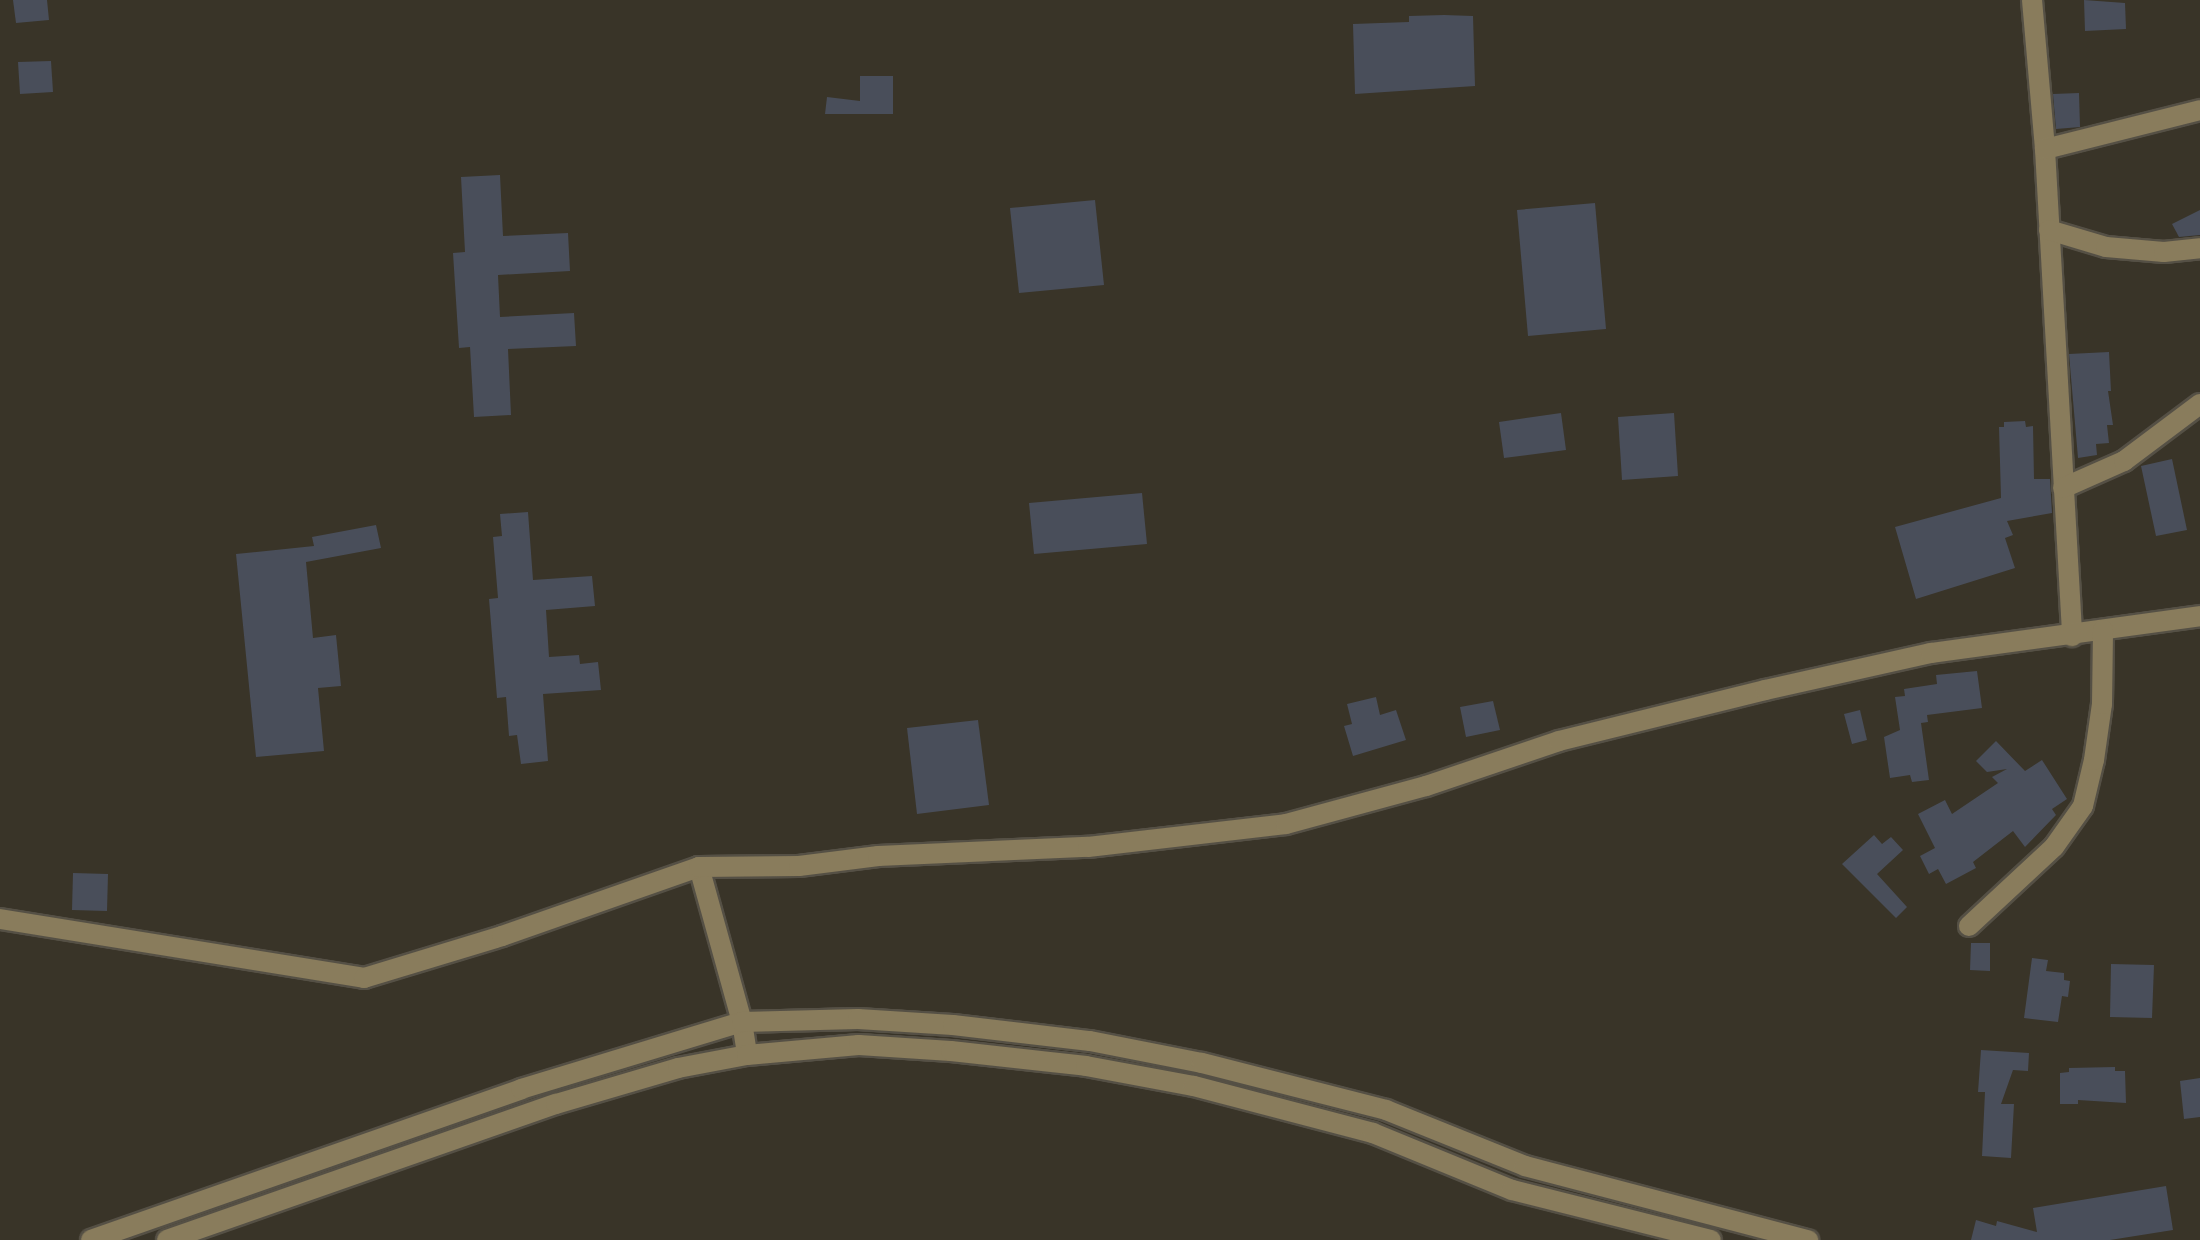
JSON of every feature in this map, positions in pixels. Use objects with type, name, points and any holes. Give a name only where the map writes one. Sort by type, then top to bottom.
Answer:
[{"type":"street","points":[[2032,0],[2045,149],[2072,636]]},
{"type":"street","points":[[2045,149],[2200,110]]},
{"type":"street","points":[[2049,230],[2106,247],[2164,252],[2200,248]]},
{"type":"street","points":[[2063,488],[2124,461],[2200,404]]},
{"type":"street","points":[[0,919],[364,978],[502,936],[699,867],[799,866],[878,856],[1088,847],[1286,824],[1426,786],[1559,741],[1765,690],[1931,653],[2200,616]]},
{"type":"street","points":[[1969,926],[2054,847],[2083,806],[2102,704],[2103,630]]},
{"type":"street","points":[[699,867],[742,1022],[747,1055]]},
{"type":"street","points":[[91,1240],[521,1089],[742,1022],[858,1019],[953,1025],[1137,1049],[1386,1110],[1525,1166],[1808,1240]]},
{"type":"street","points":[[167,1240],[556,1104],[678,1068],[747,1055],[859,1045],[951,1051],[1086,1066],[1194,1086],[1373,1133],[1512,1190],[1711,1240]]},
{"type":"building","points":[[13,0],[47,0],[49,20],[16,23]]},
{"type":"building","points":[[2084,0],[2125,3],[2126,29],[2085,31]]},
{"type":"building","points":[[1409,16],[1473,16],[1475,86],[1355,94],[1353,24],[1409,22]]},
{"type":"building","points":[[51,61],[53,92],[20,94],[18,62]]},
{"type":"building","points":[[860,76],[893,76],[893,114],[825,114],[827,97],[860,101]]},
{"type":"building","points":[[2079,93],[2080,127],[2056,129],[2053,94]]},
{"type":"building","points":[[500,175],[503,236],[568,233],[570,271],[498,275],[500,317],[574,313],[576,346],[508,349],[511,415],[474,417],[470,347],[459,348],[453,253],[465,252],[461,177]]},
{"type":"building","points":[[1095,200],[1104,285],[1019,293],[1010,208]]},
{"type":"building","points":[[1595,203],[1606,329],[1528,336],[1517,210]]},
{"type":"building","points":[[2200,210],[2200,235],[2179,237],[2172,224]]},
{"type":"building","points":[[2109,352],[2111,391],[2108,391],[2113,425],[2107,425],[2109,443],[2096,444],[2097,455],[2078,458],[2069,354]]},
{"type":"building","points":[[1561,413],[1566,450],[1504,458],[1499,422]]},
{"type":"building","points":[[1674,413],[1678,476],[1622,480],[1618,417]]},
{"type":"building","points":[[2025,421],[2026,427],[2033,426],[2034,479],[2050,479],[2052,513],[2007,521],[2013,535],[2005,538],[2015,568],[1916,599],[1895,527],[2001,498],[1999,427],[2004,427],[2004,422]]},
{"type":"building","points":[[2172,459],[2187,530],[2156,536],[2141,466]]},
{"type":"building","points":[[1142,493],[1147,544],[1034,554],[1029,503]]},
{"type":"building","points":[[528,512],[533,580],[592,576],[595,606],[546,610],[549,657],[579,655],[580,664],[598,662],[601,690],[543,694],[548,761],[521,764],[517,735],[509,736],[506,697],[497,698],[489,599],[498,598],[493,537],[502,536],[500,514]]},
{"type":"building","points":[[376,525],[381,548],[306,562],[313,638],[336,635],[341,686],[318,688],[324,751],[256,757],[236,554],[314,546],[312,537]]},
{"type":"building","points":[[1977,671],[1982,708],[1927,715],[1928,722],[1921,723],[1929,780],[1912,782],[1910,775],[1890,778],[1884,737],[1900,730],[1895,697],[1905,696],[1904,689],[1937,684],[1936,675]]},
{"type":"building","points":[[1376,697],[1380,715],[1396,710],[1406,740],[1353,756],[1344,726],[1352,724],[1347,704]]},
{"type":"building","points":[[1493,701],[1500,730],[1466,737],[1460,707]]},
{"type":"building","points":[[1860,710],[1867,740],[1852,744],[1844,714]]},
{"type":"building","points":[[978,720],[989,805],[917,814],[907,728]]},
{"type":"building","points":[[1996,741],[2025,771],[2042,760],[2067,799],[2052,809],[2056,815],[2025,847],[2013,831],[1973,862],[1976,868],[1946,884],[1938,869],[1929,874],[1920,856],[1935,848],[1918,814],[1945,800],[1952,814],[1998,783],[1992,777],[2007,769],[1987,772],[1976,761]]},
{"type":"building","points":[[1874,835],[1882,844],[1891,837],[1903,850],[1877,874],[1907,907],[1896,918],[1842,864]]},
{"type":"building","points":[[73,873],[108,874],[107,911],[72,910]]},
{"type":"building","points":[[1971,943],[1990,943],[1990,971],[1970,970]]},
{"type":"building","points":[[2032,958],[2048,960],[2046,971],[2064,973],[2064,980],[2070,981],[2068,997],[2062,996],[2058,1022],[2024,1018]]},
{"type":"building","points":[[2111,964],[2154,965],[2152,1018],[2110,1017]]},
{"type":"building","points":[[1981,1050],[2029,1053],[2028,1071],[2013,1070],[2001,1104],[2014,1104],[2011,1158],[1982,1156],[1985,1092],[1978,1092]]},
{"type":"building","points":[[2115,1067],[2115,1071],[2125,1071],[2126,1103],[2078,1100],[2078,1104],[2060,1104],[2060,1073],[2069,1072],[2069,1068]]},
{"type":"building","points":[[2200,1078],[2200,1117],[2184,1119],[2180,1081]]},
{"type":"building","points":[[2166,1186],[2173,1230],[2110,1240],[1971,1240],[1976,1220],[1996,1226],[1997,1221],[2037,1232],[2033,1208]]}]
